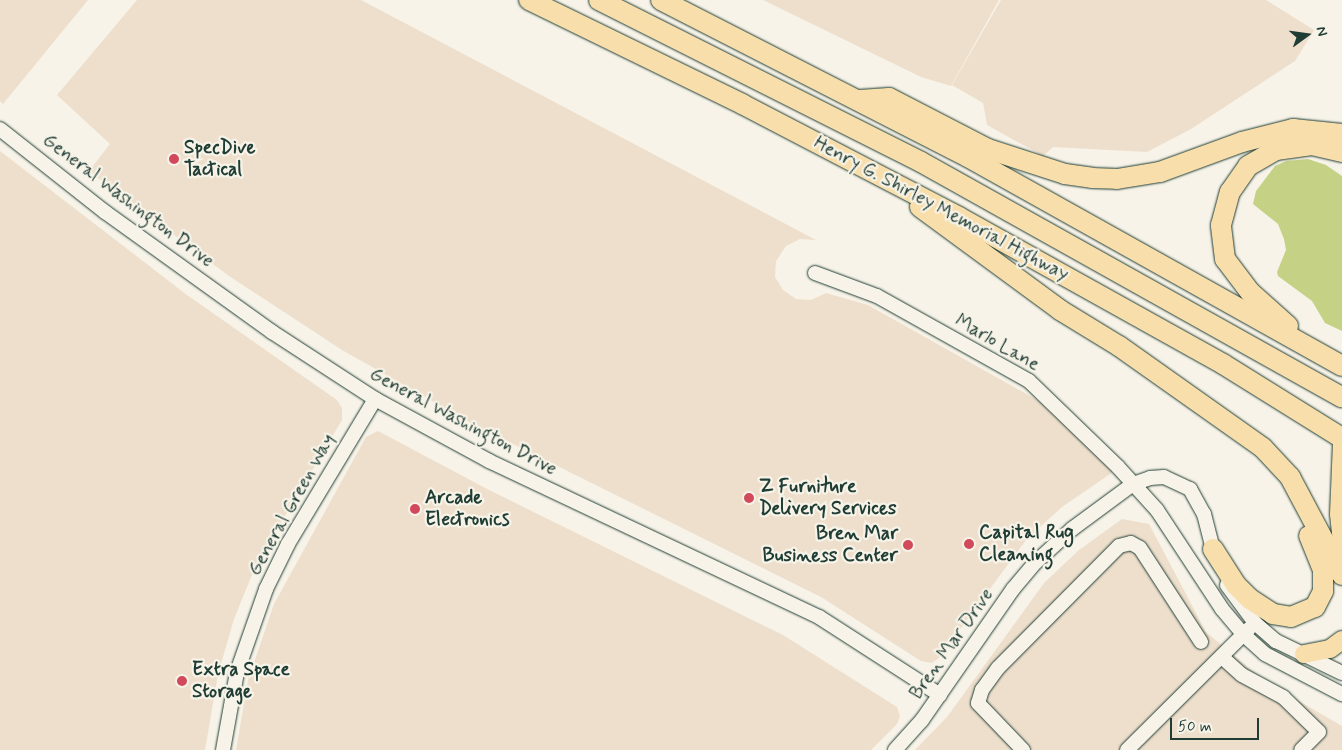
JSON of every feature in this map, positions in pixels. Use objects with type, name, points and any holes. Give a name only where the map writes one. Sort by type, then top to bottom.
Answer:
[{"type":"highway","name":"Henry G. Shirley Memorial Highway","points":[[529,0],[881,176],[1215,359],[1342,438]]},
{"type":"highway","points":[[599,0],[921,162],[1342,397]]},
{"type":"highway","points":[[661,0],[860,100],[1305,343],[1342,366]]},
{"type":"highway","points":[[860,100],[889,98],[988,149],[1064,174],[1092,178],[1117,179],[1160,172],[1242,142],[1294,129],[1342,134]]},
{"type":"highway","points":[[1305,343],[1250,292],[1225,259],[1221,225],[1230,192],[1248,166],[1276,150],[1294,146],[1312,145],[1342,152]]},
{"type":"highway","points":[[881,176],[1060,310],[1119,346],[1263,448],[1290,477],[1342,575]]},
{"type":"highway","points":[[1213,549],[1236,585],[1250,600],[1273,614],[1284,617],[1299,616],[1319,601],[1324,591],[1323,570],[1285,486],[1223,418]]},
{"type":"main road","points":[[1342,443],[1339,514],[1342,545]]},
{"type":"main road","points":[[1304,654],[1330,649],[1342,640]]},
{"type":"street","name":"General Washington Drive","points":[[0,129],[105,212],[272,332],[375,399],[489,460],[819,617],[940,695]]},
{"type":"street","name":"Marlo Lane","points":[[815,273],[877,296],[1018,374],[1041,391],[1133,484]]},
{"type":"street","name":"General Green Way","points":[[223,750],[237,672],[266,589],[288,544],[375,399]]},
{"type":"street","name":"Bren Mar Drive","points":[[895,750],[940,695],[1009,595],[1036,562],[1072,529],[1133,484],[1150,478],[1164,477],[1190,489],[1204,514],[1213,549],[1227,584],[1255,623],[1276,640],[1342,673]]},
{"type":"street","points":[[1133,484],[1173,530],[1222,609],[1244,635],[1265,654],[1342,694]]},
{"type":"street","points":[[1023,750],[978,703],[982,690],[998,668],[1119,546],[1131,543],[1140,548],[1201,642]]},
{"type":"street","points":[[1127,750],[1223,658],[1255,623]]},
{"type":"street","points":[[1223,658],[1242,675],[1283,698],[1319,732],[1301,750]]},
{"type":"shaded area","points":[[0,0],[88,0],[3,104],[0,101]]},
{"type":"shaded area","points":[[137,0],[361,0],[816,240],[800,239],[786,246],[776,261],[775,277],[783,290],[796,299],[811,300],[826,293],[868,305],[1039,401],[1113,472],[1062,507],[1026,540],[939,658],[932,663],[921,661],[821,597],[473,424],[342,350],[229,276],[89,171],[110,144],[57,95]]},
{"type":"shaded area","points":[[763,0],[999,0],[951,86],[921,77]]},
{"type":"shaded area","points":[[1001,0],[1266,0],[1314,30],[1295,61],[1191,129],[1147,152],[1053,147],[1043,156],[987,125],[983,103],[952,85]]},
{"type":"shaded area","points":[[0,151],[187,295],[337,400],[342,408],[342,420],[256,565],[234,619],[218,674],[205,750],[0,750]]},
{"type":"shaded area","points":[[378,431],[489,490],[783,635],[897,707],[900,716],[897,724],[871,750],[236,750],[248,680],[274,604],[366,437]]},
{"type":"shaded area","points":[[1122,519],[1149,524],[1206,632],[1266,682],[1342,726],[1342,750],[915,750],[947,717],[1044,583],[1079,550]]},
{"type":"green space","points":[[1308,159],[1326,165],[1342,176],[1342,331],[1325,323],[1312,301],[1278,276],[1277,272],[1286,250],[1284,239],[1278,224],[1253,204],[1256,191],[1275,166],[1286,161]]},
{"type":"place","name":"SpecDive Tactical","points":[[174,159]]},
{"type":"place","name":"Z Furniture Delivery Services","points":[[749,498]]},
{"type":"place","name":"Arcade Electronics","points":[[415,509]]},
{"type":"place","name":"Capital Rug Cleaning","points":[[969,544]]},
{"type":"place","name":"Bren Mar Business Center","points":[[908,545]]},
{"type":"place","name":"Extra Space Storage","points":[[182,681]]}]
